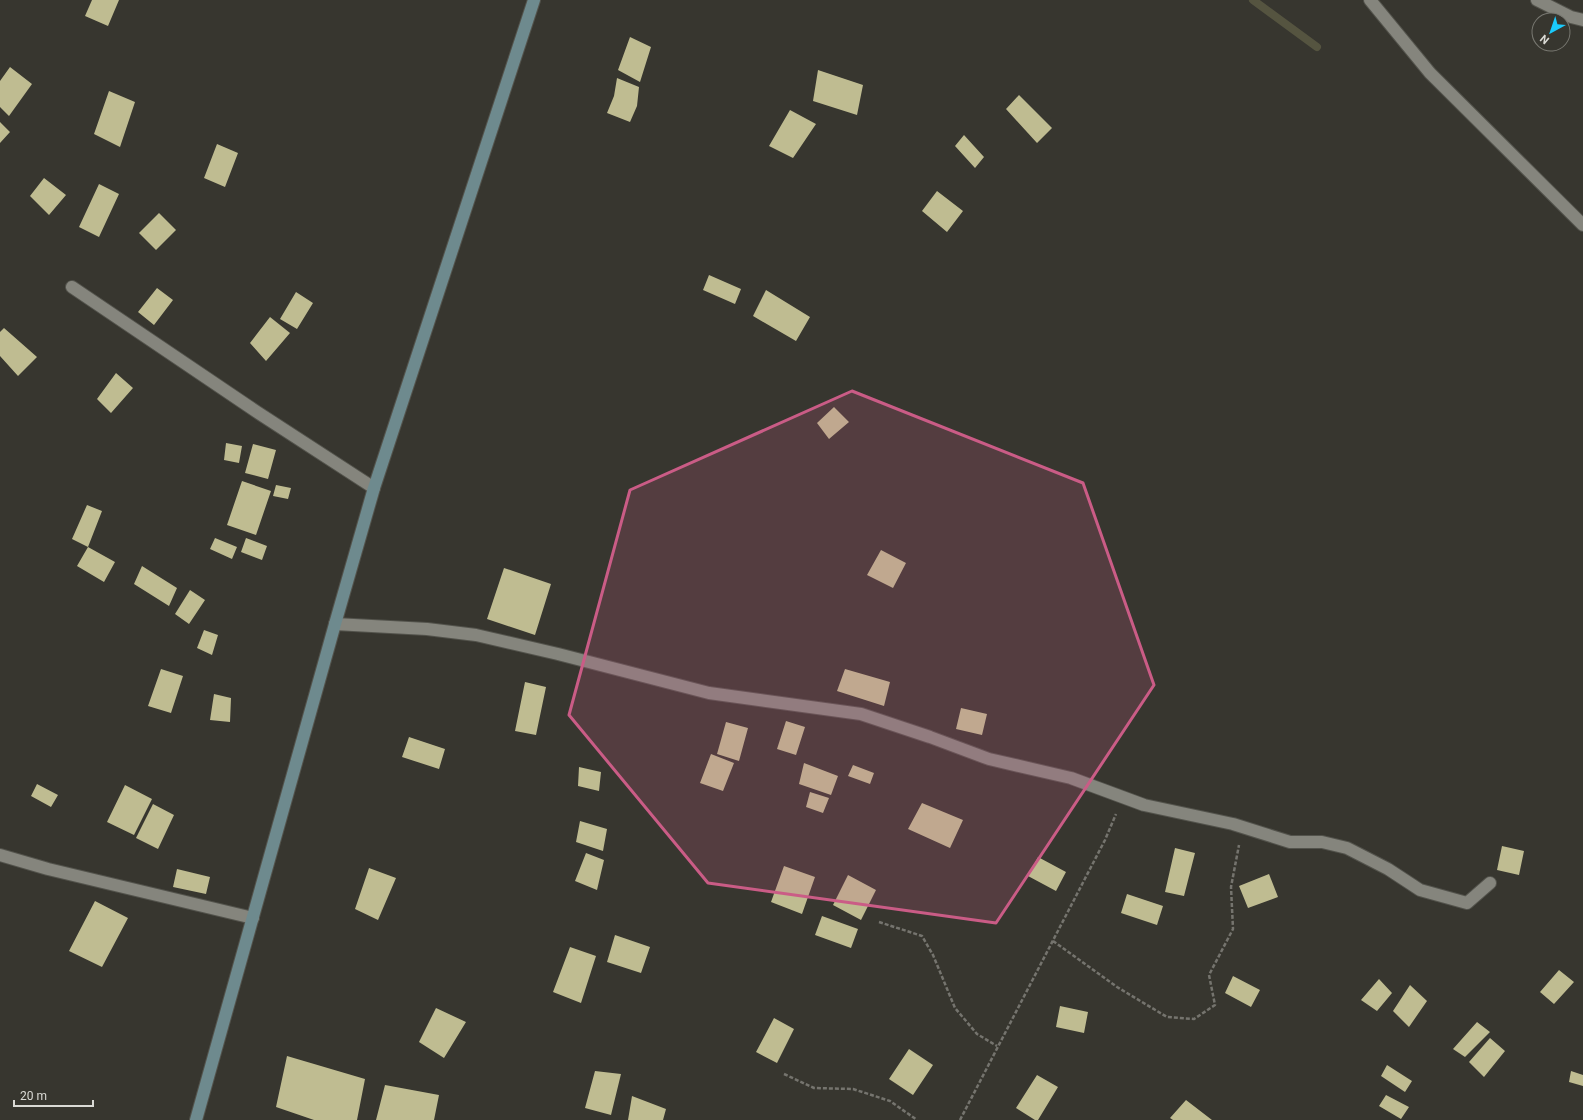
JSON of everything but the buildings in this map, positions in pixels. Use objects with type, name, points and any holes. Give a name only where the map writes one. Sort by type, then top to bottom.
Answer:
[{"type":"main road","points":[[196,1120],[334,624],[374,488],[534,0]]},
{"type":"street","points":[[1370,0],[1430,73],[1583,226]]},
{"type":"street","points":[[1537,0],[1571,17],[1583,20]]},
{"type":"street","points":[[72,287],[257,412],[374,488]]},
{"type":"street","points":[[334,624],[427,629],[476,635],[558,654],[708,694],[861,714],[989,759],[1072,778],[1144,805],[1242,827],[1290,842],[1322,842],[1347,848],[1388,868],[1420,890],[1467,904],[1490,884]]},
{"type":"street","points":[[0,855],[48,869],[252,918]]},
{"type":"path","points":[[960,1120],[1105,840],[1123,797]]},
{"type":"path","points":[[1053,941],[1117,987],[1167,1017],[1194,1020],[1216,1005],[1209,975],[1233,929],[1231,887],[1242,827]]},
{"type":"path","points":[[879,922],[922,936],[933,955],[955,1008],[977,1034],[997,1046]]},
{"type":"path","points":[[784,1074],[814,1088],[853,1089],[890,1101],[917,1120]]},
{"type":"highlighted area","points":[[852,391],[1083,483],[1154,685],[996,923],[708,883],[569,715],[630,490]]},
{"type":"waterway","points":[[1253,0],[1317,47]]}]
